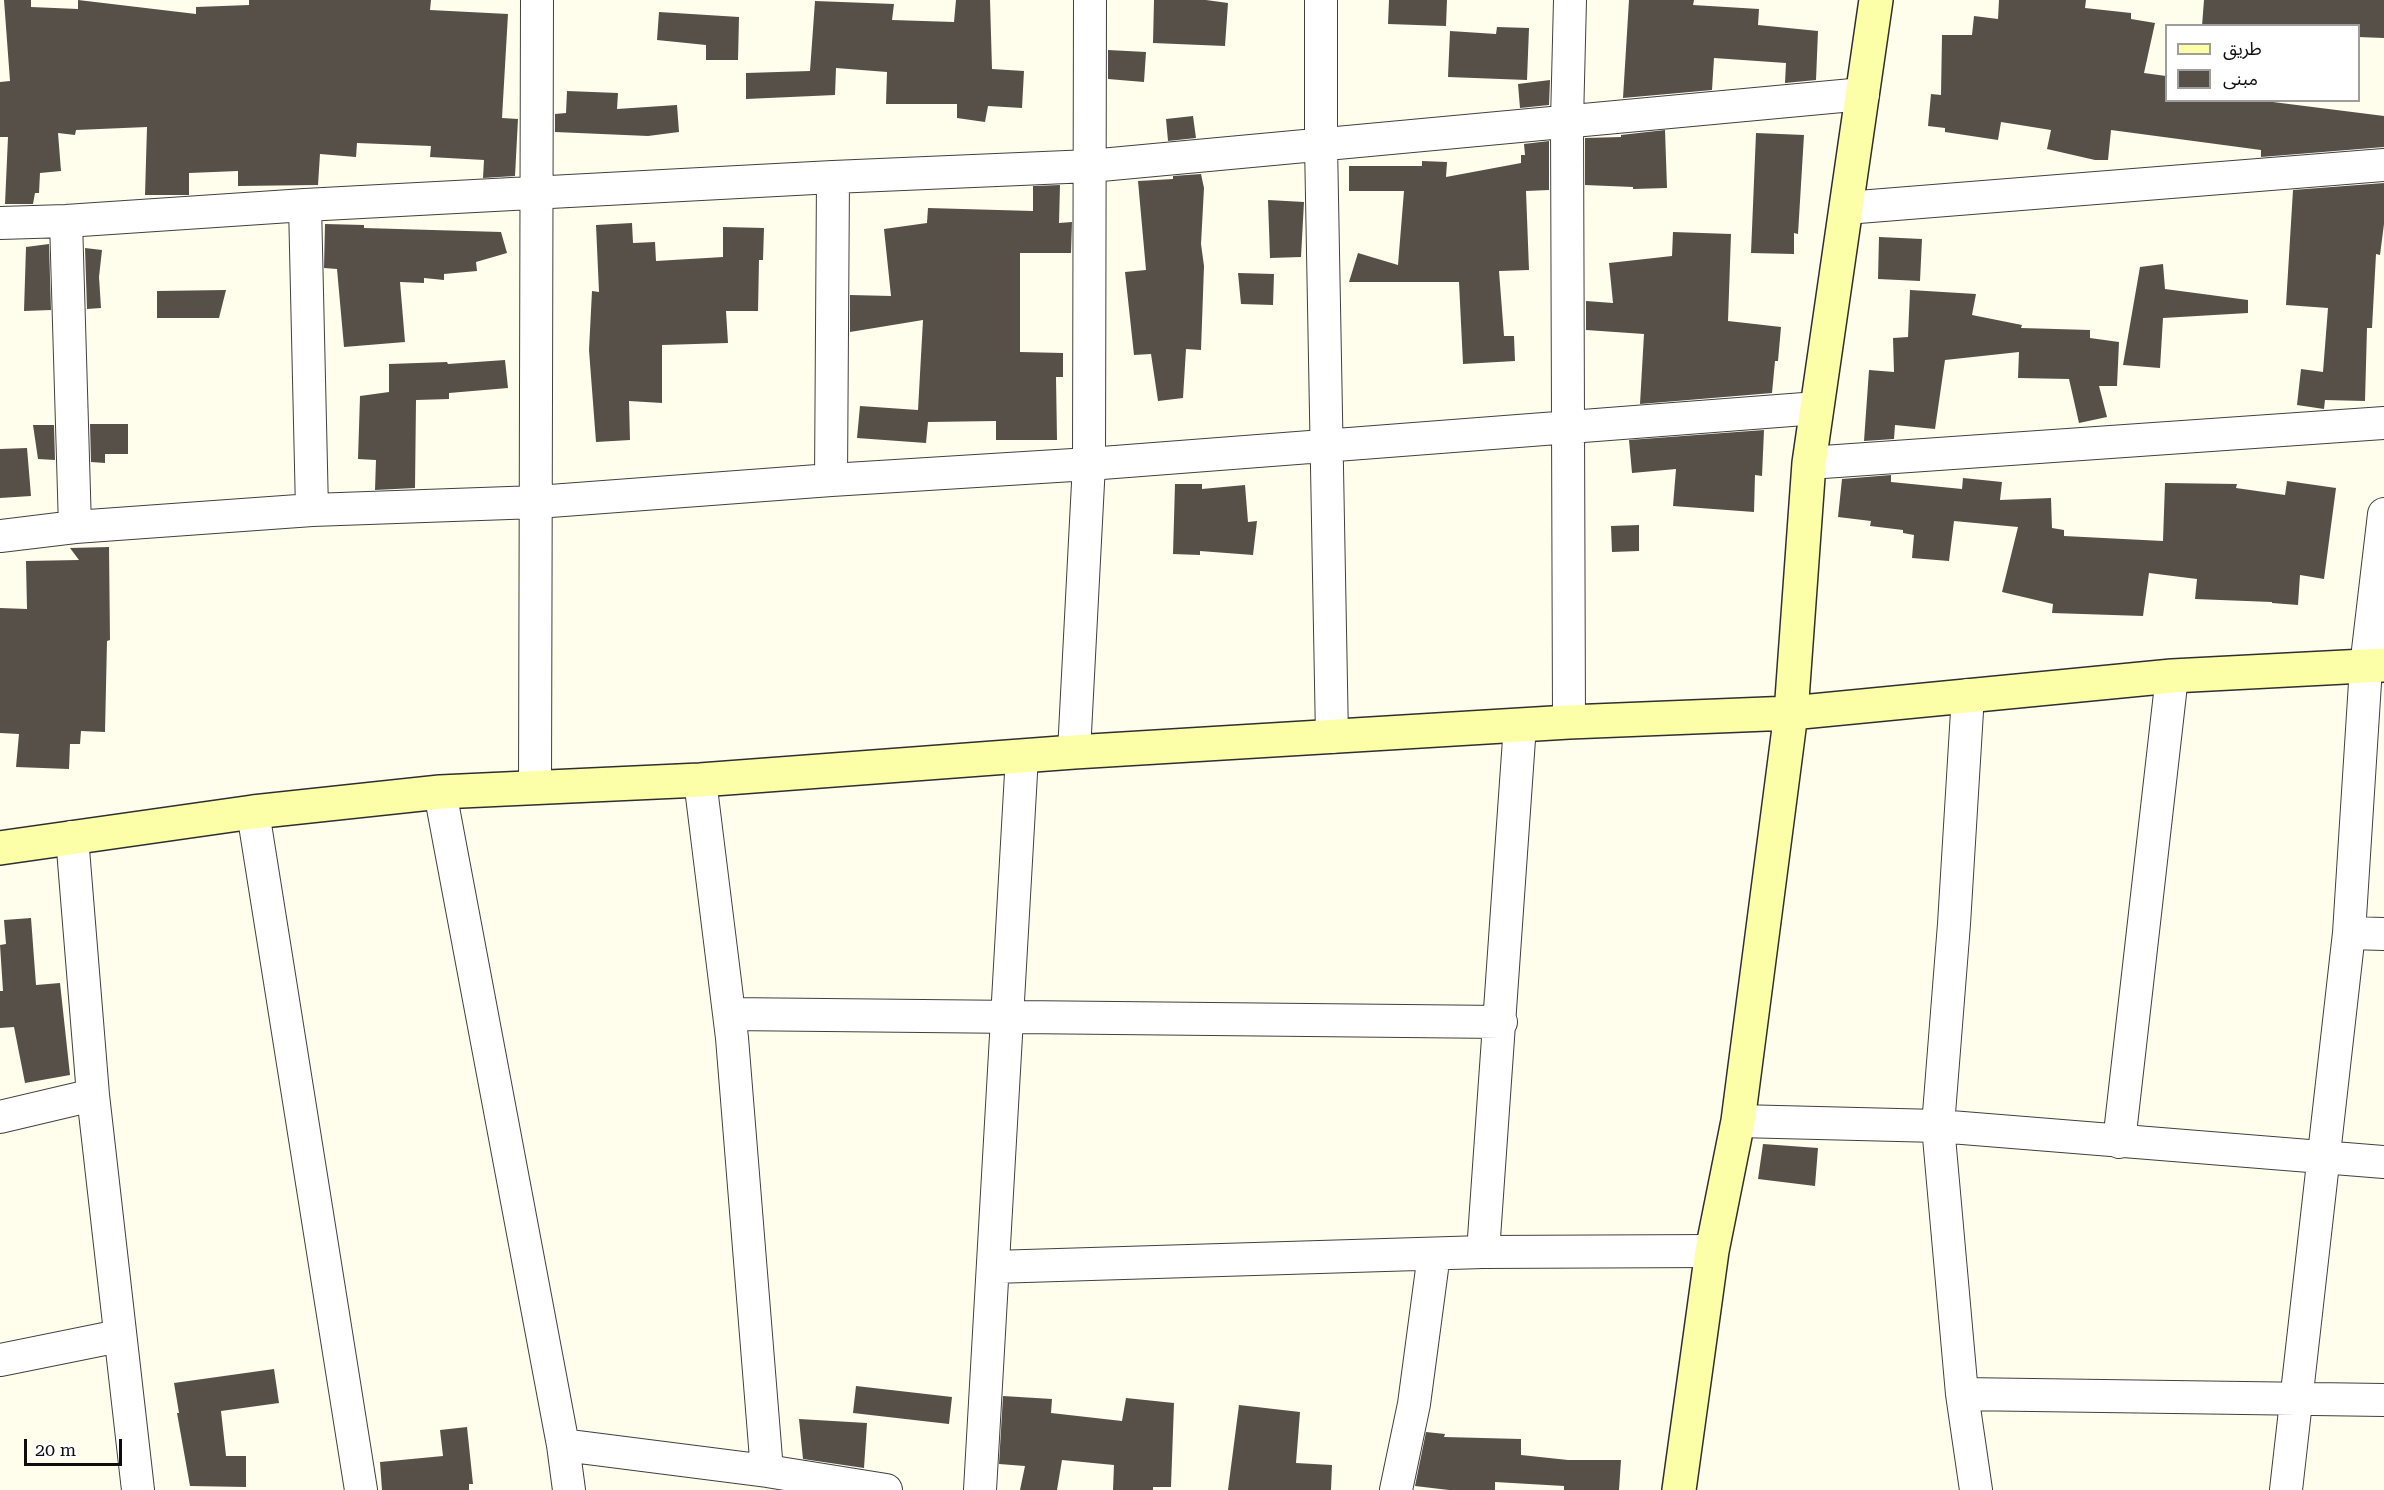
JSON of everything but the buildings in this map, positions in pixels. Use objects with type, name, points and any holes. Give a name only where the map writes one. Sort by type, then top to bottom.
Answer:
[{"type":"street","points":[[535,786],[537,0]]},
{"type":"street","points":[[1074,752],[1089,464],[1090,0]]},
{"type":"street","points":[[1321,0],[1321,144],[1332,737]]},
{"type":"street","points":[[1569,722],[1567,121],[1570,0]]},
{"type":"street","points":[[1679,1490],[1713,1251],[1737,1121],[1791,713],[1809,463],[1876,0]]},
{"type":"street","points":[[0,223],[66,221],[537,192],[1090,166],[1863,94]]},
{"type":"street","points":[[1846,208],[2384,165]]},
{"type":"street","points":[[831,480],[832,177]]},
{"type":"street","points":[[305,205],[312,510]]},
{"type":"street","points":[[66,221],[75,527]]},
{"type":"street","points":[[0,536],[75,527],[312,510],[537,502],[1089,464],[1817,408]]},
{"type":"street","points":[[1809,463],[2384,423]]},
{"type":"street","points":[[2286,1490],[2349,933],[2375,666],[2384,514]]},
{"type":"street","points":[[0,848],[253,812],[440,792],[700,780],[1074,752],[1569,722],[1791,713],[2172,676],[2375,666]]},
{"type":"street","points":[[2119,1142],[2172,676]]},
{"type":"street","points":[[1968,695],[1954,924],[1938,1126],[1962,1394],[1976,1490]]},
{"type":"street","points":[[1482,1252],[1501,1022],[1520,725]]},
{"type":"street","points":[[980,1490],[1022,756]]},
{"type":"street","points":[[700,780],[729,1014],[767,1471]]},
{"type":"street","points":[[440,792],[563,1445],[569,1490]]},
{"type":"street","points":[[253,812],[361,1490]]},
{"type":"street","points":[[72,837],[93,1095],[138,1490]]},
{"type":"street","points":[[2349,933],[2384,934]]},
{"type":"street","points":[[729,1014],[1501,1022]]},
{"type":"street","points":[[0,1117],[93,1095]]},
{"type":"street","points":[[1737,1121],[1938,1126],[2384,1162]]},
{"type":"street","points":[[993,1268],[1482,1252],[1713,1251]]},
{"type":"street","points":[[1396,1490],[1414,1404],[1434,1254]]},
{"type":"street","points":[[0,1360],[119,1336]]},
{"type":"street","points":[[1962,1394],[2384,1400]]},
{"type":"street","points":[[563,1445],[767,1471],[836,1487],[886,1490]]}]
